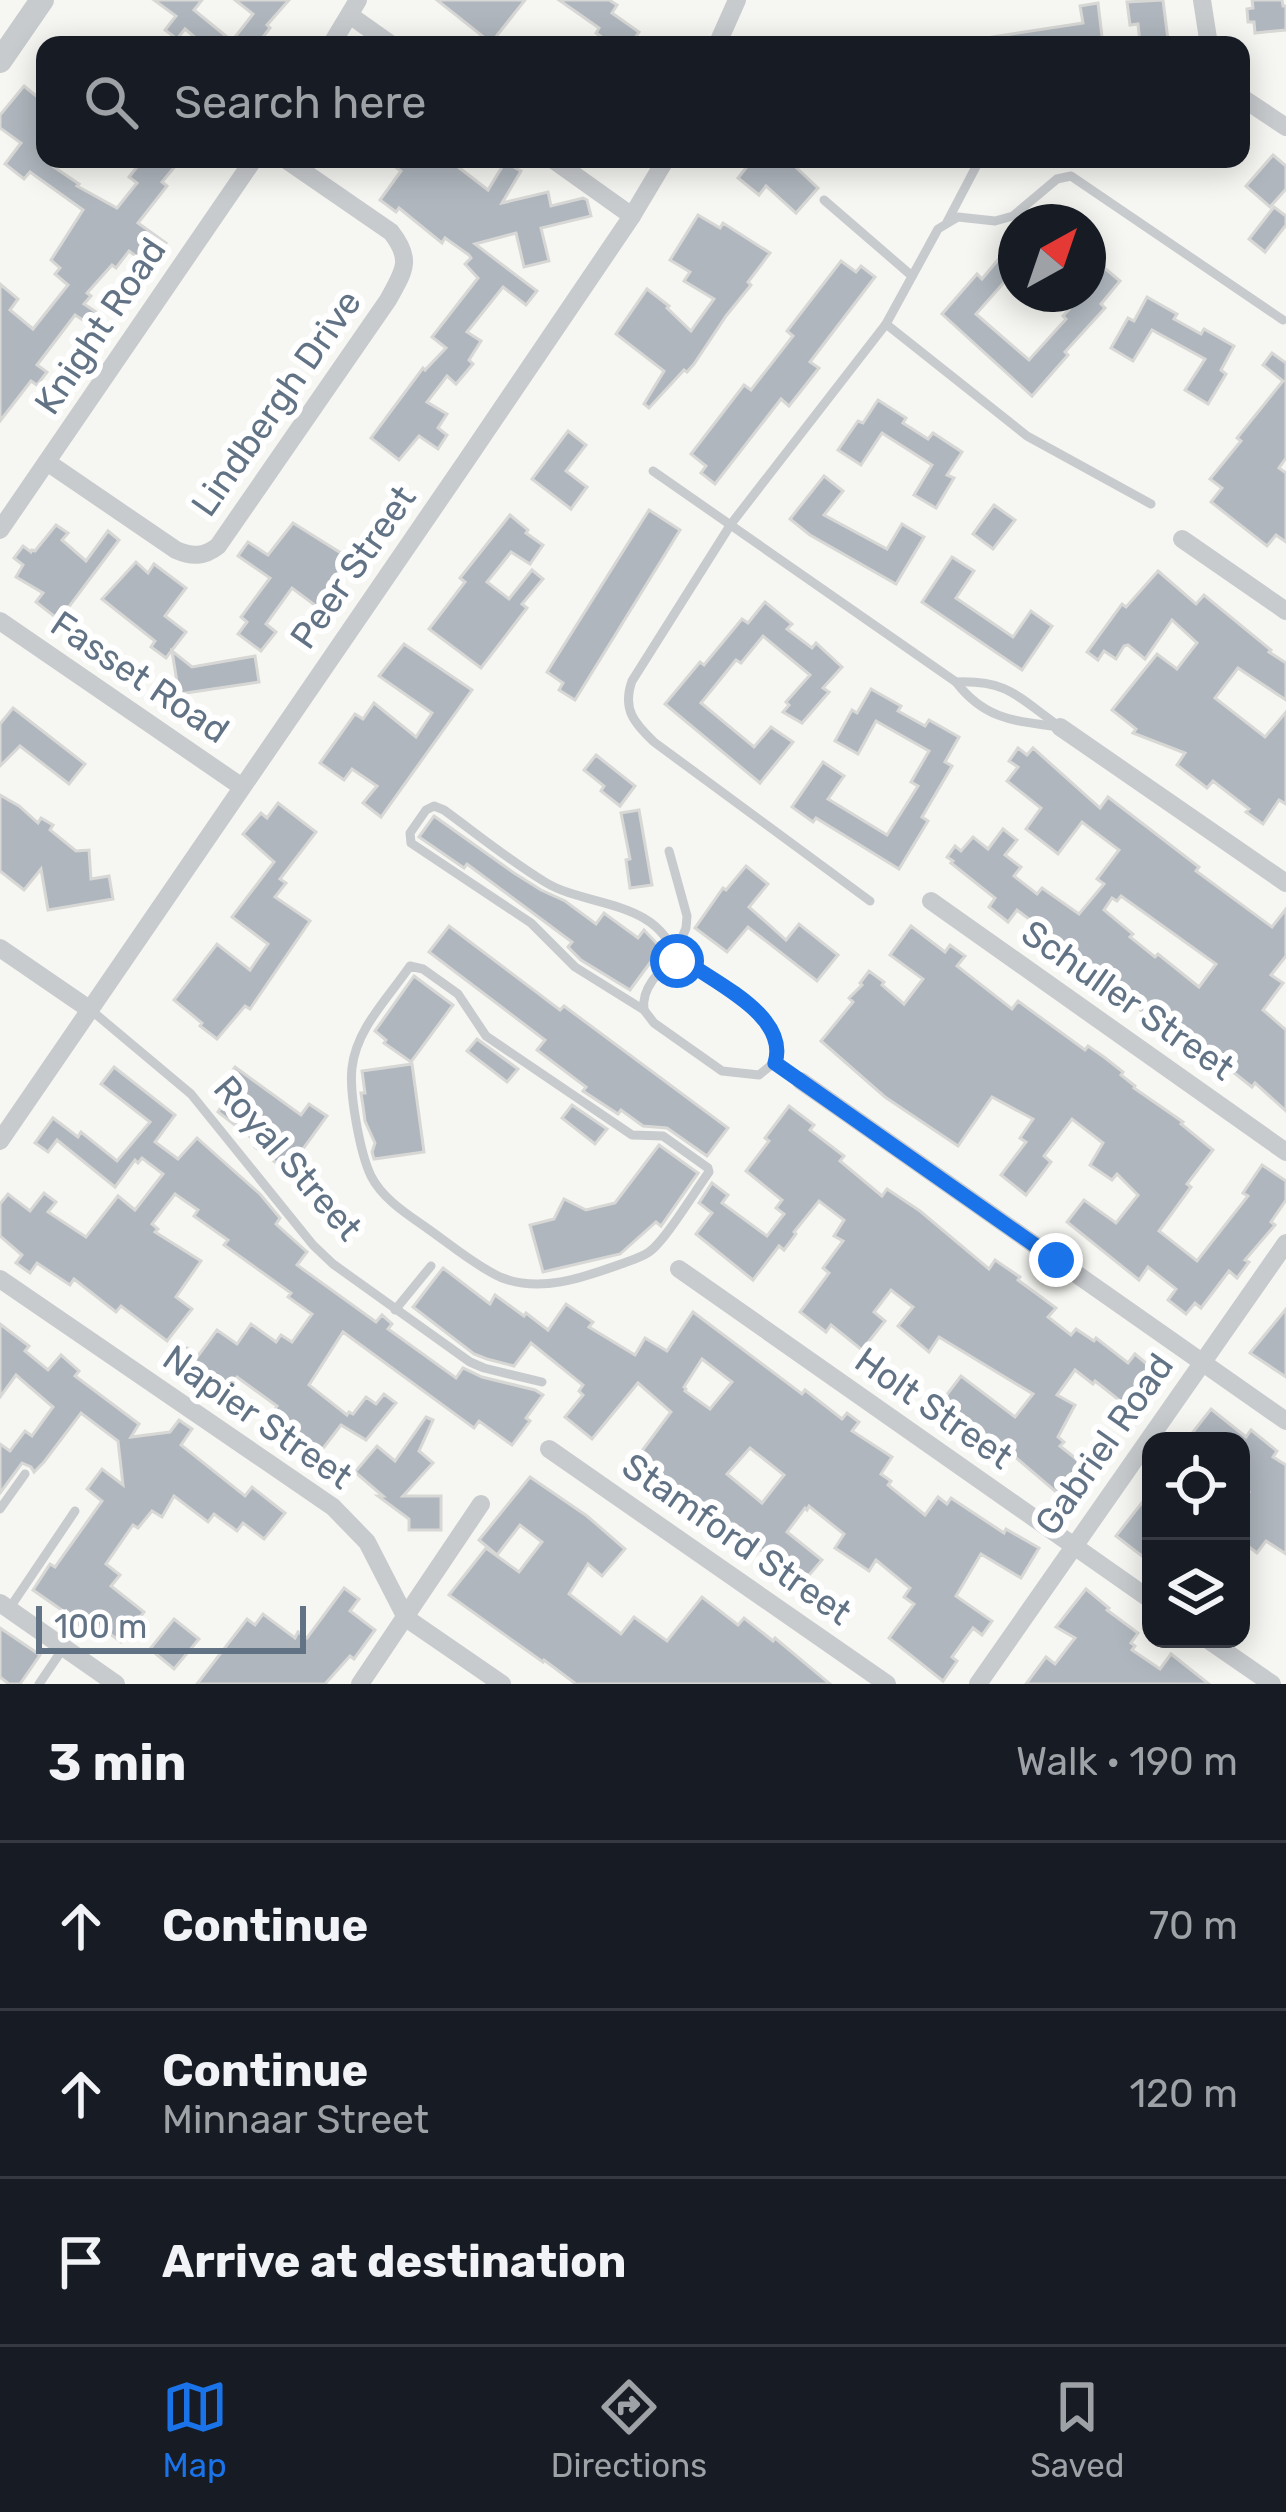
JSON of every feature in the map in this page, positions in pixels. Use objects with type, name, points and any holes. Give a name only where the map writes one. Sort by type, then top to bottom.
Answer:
[{"type":"street","points":[[0,61],[42,0]]},
{"type":"street","points":[[721,36],[737,0]]},
{"type":"street","points":[[1202,0],[1208,36]]},
{"type":"street","points":[[337,36],[354,8],[383,36]]},
{"type":"street","points":[[1250,104],[1286,127]]},
{"type":"street","name":"Knight Road","points":[[0,530],[248,168]]},
{"type":"street","name":"Lindbergh Drive","points":[[46,462],[176,550],[200,555],[218,546],[388,300],[405,260],[391,232],[298,168]]},
{"type":"street","points":[[565,168],[632,216]]},
{"type":"street","name":"Peer Street","points":[[0,1141],[661,168]]},
{"type":"street","points":[[1182,539],[1286,611]]},
{"type":"street","name":"Fasset Road","points":[[0,621],[242,787]]},
{"type":"street","points":[[1060,727],[1286,883]]},
{"type":"street","name":"Schuller Street","points":[[931,901],[1286,1152]]},
{"type":"street","name":"Royal Street","points":[[0,948],[89,1009]]},
{"type":"street","points":[[801,1081],[1286,1421]]},
{"type":"street","name":"Gabriel Road","points":[[978,1684],[1286,1243]]},
{"type":"street","name":"Holt Street","points":[[679,1269],[1142,1594]]},
{"type":"street","name":"Napier Street","points":[[0,1279],[333,1507],[367,1542],[406,1618],[502,1684]]},
{"type":"street","name":"Stamford Street","points":[[549,1449],[886,1684]]},
{"type":"street","points":[[361,1684],[481,1504]]},
{"type":"street","points":[[4,1606],[115,1684]]},
{"type":"street","points":[[1220,1648],[1272,1684]]},
{"type":"lane","points":[[947,222],[975,168]]},
{"type":"lane","points":[[870,901],[654,742],[629,714],[628,692],[731,524],[886,324],[938,229],[958,218],[995,221],[1013,216],[1057,179],[1071,176],[1283,320]]},
{"type":"lane","points":[[824,200],[912,276]]},
{"type":"lane","points":[[886,324],[1027,436],[1151,504]]},
{"type":"lane","points":[[653,471],[956,682],[977,706],[1001,717],[1060,727]]},
{"type":"lane","points":[[956,682],[997,684],[1060,727]]},
{"type":"lane","points":[[429,807],[444,810],[548,884],[616,904],[642,919],[667,939],[680,961],[764,1017],[777,1042],[775,1063],[759,1075],[726,1073],[654,1023],[644,1010],[575,967],[530,923],[416,847],[410,832],[429,807]]},
{"type":"lane","points":[[669,851],[687,916],[680,961]]},
{"type":"lane","points":[[644,1010],[646,991],[667,964],[680,961]]},
{"type":"lane","points":[[410,966],[418,966],[458,994],[486,1036],[632,1136],[662,1136],[708,1168],[652,1251],[573,1280],[517,1281],[498,1276],[455,1248],[382,1192],[370,1174],[358,1129],[352,1068],[362,1034],[410,966]]},
{"type":"lane","name":"Royal Street","points":[[89,1009],[191,1094],[333,1264],[470,1362],[542,1382]]},
{"type":"lane","points":[[775,1063],[801,1081]]},
{"type":"lane","points":[[652,1251],[679,1269]]},
{"type":"lane","points":[[395,1310],[431,1266]]},
{"type":"lane","points":[[0,1509],[25,1474]]},
{"type":"lane","points":[[4,1606],[75,1511]]},
{"type":"lane","points":[[39,1684],[64,1647]]},
{"type":"building","points":[[154,0],[202,0],[194,10],[226,36],[193,36],[185,29],[173,36],[165,30],[176,16]]},
{"type":"building","points":[[235,0],[289,0],[267,25],[270,28],[264,36],[236,36],[253,14]]},
{"type":"building","points":[[437,0],[525,0],[497,36],[482,36]]},
{"type":"building","points":[[559,0],[609,0],[617,5],[612,13],[639,32],[636,36],[600,36],[596,33],[599,28]]},
{"type":"building","points":[[1163,0],[1168,36],[1139,36],[1138,24],[1130,25],[1127,2]]},
{"type":"building","points":[[1252,0],[1282,0],[1286,30],[1255,33],[1254,22],[1248,22]]},
{"type":"building","points":[[1098,3],[1102,36],[998,36],[1083,23],[1080,6]]},
{"type":"building","points":[[24,86],[36,96],[36,168],[55,168],[117,208],[137,183],[129,177],[136,168],[174,168],[162,182],[167,186],[138,223],[166,243],[149,266],[129,251],[116,268],[112,265],[87,293],[91,296],[84,304],[96,312],[89,324],[75,315],[37,365],[47,372],[37,385],[31,381],[0,421],[0,284],[18,299],[10,310],[33,329],[68,285],[55,274],[60,268],[51,260],[83,210],[30,172],[24,179],[5,164],[21,143],[0,128],[0,115]]},
{"type":"building","points":[[1273,155],[1286,166],[1286,189],[1270,207],[1246,186]]},
{"type":"building","points":[[397,168],[460,168],[488,190],[501,168],[516,168],[521,171],[502,203],[548,192],[551,206],[587,200],[591,216],[541,228],[549,261],[524,267],[516,233],[475,244],[537,291],[526,305],[503,287],[467,332],[481,341],[469,360],[473,364],[456,384],[447,376],[427,402],[447,414],[438,428],[447,435],[438,449],[419,436],[399,460],[371,438],[423,368],[446,348],[432,337],[478,278],[465,264],[469,255],[445,238],[442,243],[399,208],[396,212],[380,200],[401,171]]},
{"type":"building","points":[[746,168],[797,168],[818,188],[796,213],[766,186],[759,195],[738,178]]},
{"type":"building","points":[[1274,207],[1286,216],[1286,225],[1265,252],[1249,239]]},
{"type":"building","points":[[698,215],[720,228],[723,223],[770,253],[694,364],[649,408],[644,404],[664,371],[616,334],[647,289],[691,331],[714,299],[684,281],[690,272],[670,260]]},
{"type":"building","points":[[998,260],[998,289],[976,314],[1029,360],[1066,319],[1067,312],[1101,312],[1032,396],[942,314],[977,274],[982,279]]},
{"type":"building","points":[[841,261],[856,272],[861,266],[875,277],[810,362],[819,368],[789,406],[781,399],[715,484],[701,473],[706,466],[691,454],[744,385],[751,390],[793,336],[787,331]]},
{"type":"building","points":[[1106,269],[1120,281],[1106,298]]},
{"type":"building","points":[[1147,297],[1177,314],[1174,319],[1234,346],[1221,370],[1226,374],[1208,404],[1185,390],[1205,359],[1152,330],[1133,361],[1111,348]]},
{"type":"building","points":[[1272,353],[1286,363],[1286,458],[1279,468],[1286,473],[1286,542],[1276,535],[1267,546],[1211,502],[1222,488],[1210,479],[1283,381],[1263,365]]},
{"type":"building","points":[[878,400],[928,439],[933,433],[962,452],[947,475],[954,478],[936,508],[914,495],[932,465],[882,433],[861,465],[838,450]]},
{"type":"building","points":[[568,431],[586,445],[566,471],[587,487],[571,509],[532,479]]},
{"type":"building","points":[[824,476],[843,491],[824,515],[887,549],[902,524],[924,537],[896,584],[790,519]]},
{"type":"building","points":[[994,505],[1015,520],[993,549],[973,534]]},
{"type":"building","points":[[649,510],[680,530],[575,700],[559,690],[563,683],[547,672]]},
{"type":"building","points":[[510,515],[543,545],[530,564],[511,552],[487,582],[509,599],[532,570],[543,579],[481,668],[429,629],[465,582],[460,578]]},
{"type":"building","points":[[293,523],[352,560],[327,593],[334,599],[324,612],[292,588],[266,624],[276,632],[261,651],[238,634],[247,622],[241,617],[270,578],[238,556],[248,542],[268,555]]},
{"type":"building","points":[[56,525],[68,533],[62,540],[86,561],[108,531],[119,540],[59,620],[36,602],[43,593],[16,577],[23,565],[14,558],[23,546],[35,551]]},
{"type":"building","points":[[952,557],[974,571],[956,598],[1013,637],[1031,611],[1052,626],[1022,670],[922,602]]},
{"type":"building","points":[[136,562],[148,573],[154,564],[186,588],[165,616],[186,632],[166,658],[151,647],[155,641],[102,599]]},
{"type":"building","points":[[1158,571],[1196,604],[1204,595],[1286,663],[1286,700],[1238,668],[1215,698],[1265,737],[1286,712],[1286,804],[1279,800],[1263,824],[1213,781],[1207,788],[1177,765],[1185,753],[1133,733],[1136,729],[1112,710],[1157,654],[1177,669],[1197,643],[1172,620],[1145,659],[1128,645],[1116,659],[1104,651],[1098,660],[1087,652],[1122,604],[1126,607]]},
{"type":"building","points":[[765,602],[792,624],[787,629],[812,648],[816,643],[842,667],[823,688],[829,692],[802,723],[783,712],[810,675],[763,636],[701,703],[754,747],[771,727],[793,742],[760,783],[665,704],[742,619],[748,623]]},
{"type":"building","points":[[404,644],[472,690],[381,817],[363,803],[377,786],[352,769],[344,780],[320,763],[355,714],[363,719],[374,703],[416,737],[432,713],[379,676]]},
{"type":"building","points":[[172,651],[192,667],[255,656],[259,682],[179,694]]},
{"type":"building","points":[[871,689],[925,726],[929,720],[959,737],[945,762],[952,766],[922,817],[928,821],[899,869],[792,807],[823,762],[844,776],[828,799],[887,835],[918,786],[911,782],[929,751],[876,721],[858,754],[835,741],[852,710],[857,713]]},
{"type":"building","points":[[13,708],[85,764],[69,784],[20,746],[0,766],[0,724]]},
{"type":"building","points":[[1018,748],[1027,755],[1033,748],[1100,808],[1108,797],[1272,927],[1286,909],[1286,956],[1271,975],[1283,983],[1263,1010],[1286,1030],[1286,1111],[1255,1083],[1252,1087],[1208,1052],[1203,1059],[1188,1048],[1195,1040],[1169,1019],[1162,1028],[1017,910],[1008,922],[989,907],[995,898],[951,863],[947,857],[955,846],[961,851],[973,837],[988,849],[1003,829],[1017,840],[1005,855],[1021,867],[1014,876],[1037,894],[1042,888],[1079,914],[1104,884],[1097,879],[1119,850],[1082,822],[1058,854],[1026,829],[1041,808],[1007,781],[1018,767],[1009,761]],"holes":[[[1121,896],[1216,964],[1199,987],[1130,937],[1133,934],[1104,910],[1112,898],[1117,901]]]},
{"type":"building","points":[[596,755],[635,786],[620,806],[584,770]]},
{"type":"building","points":[[0,795],[38,823],[41,818],[53,825],[50,830],[76,851],[89,850],[91,879],[109,876],[113,899],[48,910],[41,869],[24,890],[0,871]]},
{"type":"building","points":[[278,803],[316,832],[280,879],[286,883],[275,897],[310,921],[250,1009],[245,1006],[217,1039],[174,1000],[217,944],[250,970],[268,944],[232,917],[274,862],[243,834],[261,813],[267,818]]},
{"type":"building","points":[[639,810],[652,885],[630,888],[621,813]]},
{"type":"building","points":[[434,816],[596,924],[604,913],[638,938],[644,930],[661,948],[630,990],[581,960],[568,947],[572,942],[467,864],[464,868],[419,837]]},
{"type":"building","points":[[746,866],[768,884],[749,907],[786,940],[799,924],[838,955],[817,981],[748,927],[727,952],[695,928],[723,888]]},
{"type":"building","points":[[449,926],[728,1128],[707,1156],[667,1128],[643,1126],[621,1110],[618,1114],[583,1091],[586,1087],[537,1050],[545,1040],[429,952]]},
{"type":"building","points":[[911,926],[945,952],[950,945],[965,956],[957,966],[1012,1009],[1018,1001],[1085,1050],[1088,1046],[1104,1057],[1134,1088],[1213,1150],[1159,1231],[1197,1261],[1248,1196],[1243,1193],[1262,1165],[1286,1181],[1286,1200],[1271,1222],[1275,1225],[1245,1260],[1249,1262],[1237,1278],[1229,1271],[1201,1308],[1195,1303],[1186,1314],[1168,1300],[1176,1289],[1148,1267],[1139,1280],[1067,1222],[1084,1200],[1116,1223],[1138,1195],[1117,1174],[1112,1180],[1090,1165],[1103,1143],[1072,1119],[1044,1156],[1051,1162],[1026,1195],[1001,1175],[1026,1142],[1020,1138],[1033,1119],[992,1097],[958,1146],[885,1097],[821,1041],[853,1002],[849,998],[869,971],[904,1004],[923,979],[890,955]]},
{"type":"building","points":[[414,976],[453,1005],[411,1062],[375,1031]]},
{"type":"building","points":[[477,1039],[518,1069],[507,1082],[467,1051]]},
{"type":"building","points":[[412,1064],[424,1152],[374,1159],[375,1143],[365,1121],[361,1093],[365,1093],[362,1071]]},
{"type":"building","points":[[114,1067],[175,1115],[155,1142],[178,1159],[197,1138],[260,1194],[280,1218],[276,1224],[307,1252],[297,1265],[376,1322],[382,1315],[392,1324],[388,1329],[456,1378],[463,1368],[543,1395],[512,1445],[479,1421],[474,1428],[343,1332],[309,1385],[347,1415],[366,1397],[376,1404],[384,1394],[396,1403],[366,1440],[341,1425],[318,1455],[271,1415],[277,1406],[237,1377],[223,1396],[176,1362],[187,1348],[198,1356],[217,1330],[237,1344],[251,1324],[276,1342],[281,1335],[292,1342],[312,1314],[224,1245],[228,1240],[194,1216],[198,1210],[175,1194],[152,1224],[158,1229],[155,1232],[201,1261],[176,1297],[192,1309],[167,1341],[121,1306],[116,1312],[74,1279],[70,1285],[37,1263],[30,1273],[16,1263],[22,1255],[0,1236],[0,1204],[8,1194],[30,1211],[44,1193],[56,1202],[48,1212],[86,1237],[118,1196],[135,1210],[163,1174],[142,1158],[138,1163],[135,1160],[115,1187],[57,1140],[48,1152],[35,1143],[53,1118],[78,1137],[81,1132],[117,1161],[150,1122],[101,1084]]},
{"type":"building","points":[[235,1067],[301,1115],[309,1104],[327,1116],[287,1171],[218,1112],[227,1098],[217,1092]]},
{"type":"building","points":[[572,1105],[607,1129],[595,1144],[562,1118]]},
{"type":"building","points":[[789,1106],[814,1125],[810,1130],[844,1156],[840,1161],[882,1196],[887,1189],[920,1211],[989,1269],[995,1260],[1020,1277],[1056,1308],[1048,1317],[1071,1335],[1076,1329],[1128,1363],[1135,1354],[1154,1370],[1147,1379],[1155,1385],[1134,1412],[1075,1370],[1057,1395],[1075,1405],[1058,1437],[1064,1442],[1060,1446],[1089,1469],[1080,1480],[1085,1484],[1069,1503],[1000,1444],[994,1452],[969,1433],[974,1426],[942,1401],[961,1376],[1015,1417],[1033,1394],[939,1337],[929,1352],[898,1326],[913,1307],[891,1290],[874,1312],[885,1321],[862,1350],[831,1325],[826,1332],[800,1312],[829,1273],[823,1268],[843,1241],[834,1236],[844,1220],[819,1201],[784,1250],[779,1246],[753,1280],[696,1234],[712,1213],[699,1203],[712,1183],[728,1195],[722,1203],[767,1236],[784,1214],[776,1208],[782,1200],[746,1171]]},
{"type":"building","points":[[659,1145],[698,1173],[661,1226],[656,1222],[620,1254],[543,1272],[530,1225],[554,1219],[564,1199],[586,1210],[615,1203]]},
{"type":"building","points":[[443,1268],[490,1304],[495,1295],[548,1330],[566,1304],[593,1322],[589,1327],[635,1355],[645,1338],[667,1351],[693,1312],[802,1394],[805,1390],[842,1419],[847,1413],[859,1422],[852,1431],[892,1457],[881,1474],[891,1481],[888,1485],[925,1515],[938,1497],[947,1504],[951,1498],[1004,1533],[1006,1529],[1039,1548],[1021,1578],[981,1554],[956,1596],[992,1621],[982,1635],[973,1628],[952,1657],[957,1661],[943,1681],[889,1638],[914,1604],[904,1597],[910,1588],[876,1560],[869,1571],[835,1548],[844,1534],[809,1506],[787,1532],[822,1560],[804,1581],[760,1549],[756,1554],[714,1521],[717,1517],[636,1459],[671,1412],[638,1383],[592,1439],[565,1417],[583,1395],[579,1391],[583,1385],[531,1343],[514,1366],[487,1359],[413,1307]],"holes":[[[702,1359],[732,1382],[710,1409],[684,1387]],[[750,1448],[784,1475],[762,1503],[727,1474]]]},
{"type":"building","points":[[1286,1309],[1286,1377],[1250,1353]]},
{"type":"building","points":[[0,1324],[29,1346],[25,1351],[48,1370],[61,1355],[79,1371],[75,1376],[139,1424],[131,1437],[170,1432],[179,1420],[192,1429],[181,1445],[245,1496],[252,1487],[285,1513],[264,1539],[243,1523],[237,1531],[214,1514],[208,1522],[174,1496],[162,1517],[152,1511],[138,1528],[133,1525],[106,1564],[120,1575],[111,1586],[144,1612],[121,1642],[98,1625],[91,1635],[33,1590],[102,1501],[87,1489],[102,1469],[123,1485],[118,1441],[81,1413],[34,1472],[22,1463],[0,1493],[0,1444],[10,1451],[25,1431],[32,1436],[53,1407],[16,1375],[0,1397]]},
{"type":"building","points":[[1211,1409],[1240,1432],[1193,1432]]},
{"type":"building","points":[[426,1417],[433,1420],[419,1451],[433,1463],[403,1496],[441,1496],[441,1530],[409,1530],[409,1519],[355,1472],[377,1446],[395,1461]]},
{"type":"building","points":[[1251,1430],[1286,1465],[1286,1554],[1266,1541],[1257,1553],[1250,1548]]},
{"type":"building","points":[[530,1477],[625,1549],[602,1576],[588,1564],[569,1594],[621,1634],[634,1617],[667,1641],[702,1597],[738,1625],[744,1618],[773,1641],[775,1638],[830,1684],[576,1684],[543,1662],[449,1595],[486,1548],[519,1572],[542,1542],[520,1525],[497,1555],[479,1540]]},
{"type":"building","points":[[1142,1503],[1142,1556],[1116,1536]]},
{"type":"building","points":[[344,1588],[359,1599],[350,1611],[375,1630],[354,1659],[350,1656],[325,1684],[197,1684],[247,1619],[255,1625],[263,1614],[295,1638],[298,1632],[307,1638]]},
{"type":"building","points":[[1086,1589],[1138,1633],[1132,1650],[1160,1669],[1171,1654],[1209,1684],[1026,1684],[1046,1657],[1055,1664],[1075,1638],[1056,1627]]},
{"type":"building","points":[[174,1619],[199,1639],[174,1669],[150,1649]]},
{"type":"building","points":[[0,1628],[40,1655],[20,1684],[9,1684],[0,1677]]},
{"type":"route","points":[[677,961],[690,964],[764,1017],[777,1042],[775,1063],[1056,1260]]}]
